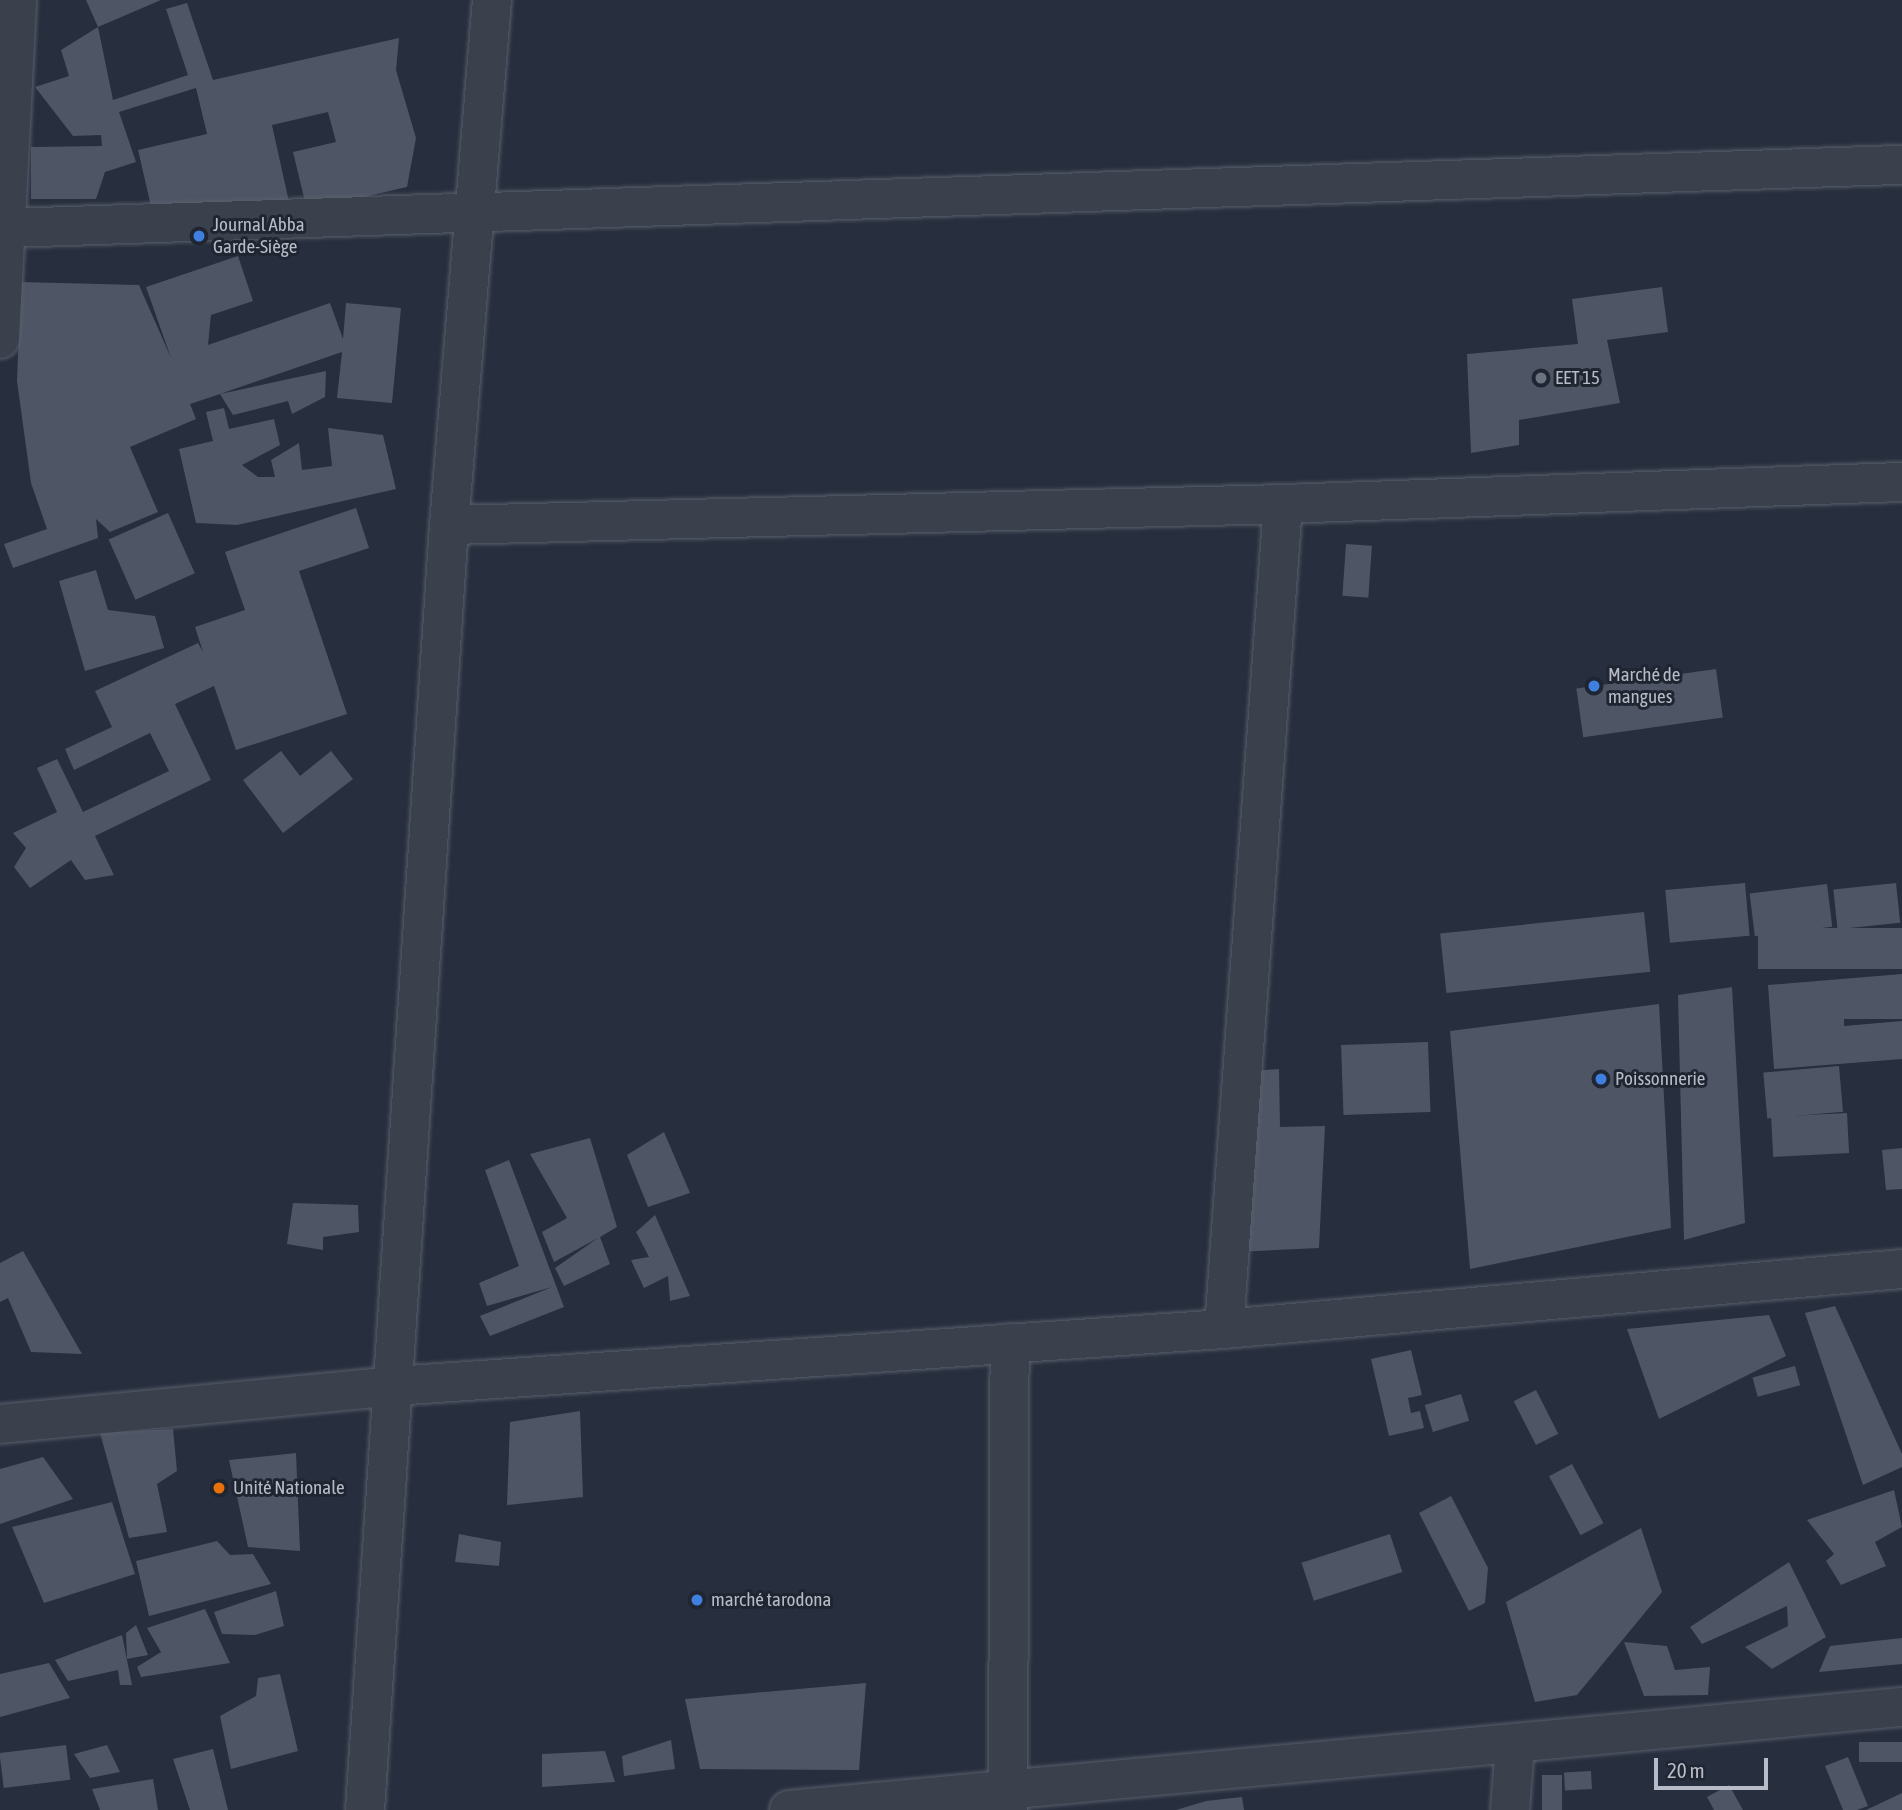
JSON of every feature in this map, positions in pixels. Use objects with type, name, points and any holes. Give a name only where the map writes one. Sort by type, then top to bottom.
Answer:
[{"type":"street","points":[[0,339],[8,228],[17,0]]},
{"type":"street","points":[[365,1810],[449,525],[492,0]]},
{"type":"street","points":[[8,228],[1902,165]]},
{"type":"street","points":[[449,525],[1283,504],[1902,482]]},
{"type":"street","points":[[1223,1329],[1283,504]]},
{"type":"street","points":[[0,1424],[394,1386],[1223,1329],[1902,1269]]},
{"type":"street","points":[[1008,1801],[1010,1343]]},
{"type":"street","points":[[789,1810],[1008,1801],[1515,1745],[1902,1707]]},
{"type":"street","points":[[1510,1810],[1515,1745]]},
{"type":"building","points":[[86,0],[161,0],[98,27]]},
{"type":"building","points":[[187,3],[213,80],[399,38],[396,70],[416,138],[407,187],[307,210],[293,152],[336,142],[328,112],[272,125],[289,202],[157,232],[138,150],[207,134],[196,88],[119,112],[136,162],[105,172],[96,199],[31,199],[31,147],[102,146],[101,135],[73,136],[35,87],[69,76],[61,50],[98,27],[113,100],[188,75],[166,9]]},
{"type":"building","points":[[238,256],[253,301],[211,315],[208,345],[330,303],[343,339],[346,303],[401,308],[392,403],[337,398],[342,352],[190,404],[196,419],[130,447],[158,512],[110,532],[96,519],[98,538],[13,568],[4,544],[47,529],[31,483],[17,381],[21,282],[139,285],[171,358],[146,287]]},
{"type":"building","name":"EET 15","points":[[1662,287],[1668,332],[1607,340],[1620,403],[1519,420],[1519,445],[1471,453],[1467,354],[1578,344],[1572,299]]},
{"type":"building","points":[[326,371],[325,397],[292,414],[288,401],[233,415],[220,394]]},
{"type":"building","points":[[224,408],[229,429],[274,419],[280,445],[242,465],[258,477],[275,477],[271,460],[299,443],[302,470],[332,466],[328,428],[383,435],[396,489],[237,525],[196,523],[179,449],[213,441],[206,412]]},
{"type":"building","points":[[356,508],[369,548],[299,571],[347,714],[236,750],[214,686],[175,704],[211,780],[95,836],[114,875],[85,880],[71,860],[30,888],[14,867],[26,848],[13,833],[57,812],[37,768],[57,759],[83,812],[169,771],[150,733],[74,770],[65,749],[112,727],[95,691],[198,643],[203,652],[195,627],[245,610],[225,552]]},
{"type":"building","points":[[168,513],[195,573],[135,600],[109,539]]},
{"type":"building","points":[[1346,544],[1372,546],[1368,598],[1342,596]]},
{"type":"building","points":[[96,570],[108,610],[155,616],[164,648],[85,671],[59,581]]},
{"type":"building","points":[[1716,669],[1723,718],[1583,737],[1576,689]]},
{"type":"building","points":[[281,751],[300,776],[331,751],[353,779],[283,833],[243,780]]},
{"type":"building","points":[[1745,883],[1750,936],[1670,943],[1665,890]]},
{"type":"building","points":[[1896,883],[1900,923],[1838,929],[1833,890]]},
{"type":"building","points":[[1827,884],[1832,927],[1755,936],[1750,894]]},
{"type":"building","points":[[1644,912],[1650,972],[1446,993],[1440,933]]},
{"type":"building","points":[[1758,928],[1902,928],[1902,969],[1758,969]]},
{"type":"building","points":[[1902,974],[1902,1019],[1844,1019],[1844,1026],[1902,1021],[1902,1059],[1774,1069],[1768,985]]},
{"type":"building","points":[[1732,987],[1745,1223],[1684,1240],[1678,995]]},
{"type":"building","points":[[1659,1004],[1671,1228],[1470,1269],[1450,1031]]},
{"type":"building","points":[[1428,1042],[1430,1112],[1343,1115],[1341,1045]]},
{"type":"building","points":[[1839,1066],[1843,1112],[1767,1118],[1763,1073]]},
{"type":"building","points":[[1279,1069],[1280,1127],[1325,1126],[1319,1248],[1236,1252],[1251,1071]]},
{"type":"building","points":[[1847,1113],[1849,1153],[1773,1157],[1771,1117]]},
{"type":"building","points":[[664,1132],[690,1193],[648,1207],[627,1155]]},
{"type":"building","points":[[590,1138],[617,1227],[600,1237],[610,1264],[564,1286],[555,1268],[598,1238],[554,1262],[542,1232],[567,1218],[530,1154]]},
{"type":"building","points":[[1902,1148],[1902,1189],[1886,1190],[1882,1150]]},
{"type":"building","points":[[509,1160],[564,1307],[490,1336],[480,1316],[552,1287],[487,1306],[479,1283],[519,1266],[485,1170]]},
{"type":"building","points":[[293,1203],[358,1205],[359,1232],[323,1237],[323,1250],[287,1244]]},
{"type":"building","points":[[655,1215],[690,1296],[670,1301],[668,1276],[644,1288],[631,1260],[649,1257],[636,1232]]},
{"type":"building","points":[[23,1251],[82,1354],[31,1352],[8,1298],[0,1302],[0,1263]]},
{"type":"building","points":[[1835,1306],[1902,1454],[1902,1467],[1863,1485],[1805,1313]]},
{"type":"building","points":[[1769,1315],[1786,1356],[1659,1419],[1627,1329]]},
{"type":"building","points":[[1411,1350],[1422,1395],[1408,1398],[1411,1413],[1420,1411],[1424,1428],[1389,1436],[1371,1359]]},
{"type":"building","points":[[1795,1366],[1800,1385],[1758,1397],[1752,1377]]},
{"type":"building","points":[[1536,1390],[1558,1434],[1536,1445],[1514,1401]]},
{"type":"building","points":[[1461,1394],[1469,1421],[1433,1432],[1425,1405]]},
{"type":"building","points":[[580,1411],[583,1497],[507,1505],[510,1422]]},
{"type":"building","points":[[173,1429],[177,1471],[157,1484],[167,1532],[129,1538],[100,1433]]},
{"type":"building","points":[[296,1453],[300,1551],[248,1547],[229,1460]]},
{"type":"building","points":[[43,1457],[73,1499],[0,1524],[0,1469]]},
{"type":"building","points":[[1572,1464],[1603,1523],[1580,1535],[1549,1476]]},
{"type":"building","points":[[1894,1490],[1902,1527],[1875,1542],[1886,1566],[1841,1585],[1826,1561],[1834,1554],[1807,1520]]},
{"type":"building","points":[[1451,1496],[1488,1568],[1485,1603],[1469,1611],[1419,1513]]},
{"type":"building","points":[[112,1502],[135,1574],[44,1603],[12,1527]]},
{"type":"building","points":[[1641,1528],[1662,1592],[1577,1695],[1535,1702],[1506,1602]]},
{"type":"building","points":[[459,1534],[501,1542],[499,1566],[455,1562]]},
{"type":"building","points":[[1390,1534],[1402,1572],[1314,1601],[1302,1563]]},
{"type":"building","points":[[217,1541],[230,1555],[253,1554],[271,1584],[149,1616],[136,1561]]},
{"type":"building","points":[[1789,1562],[1826,1637],[1772,1669],[1745,1647],[1788,1626],[1787,1606],[1702,1644],[1690,1627]]},
{"type":"building","points":[[276,1591],[284,1626],[255,1635],[222,1634],[214,1612]]},
{"type":"building","points":[[205,1609],[230,1663],[141,1677],[137,1667],[161,1652],[147,1628]]},
{"type":"building","points":[[136,1625],[148,1655],[127,1659],[126,1633]]},
{"type":"building","points":[[122,1635],[132,1685],[120,1685],[118,1670],[68,1681],[55,1660]]},
{"type":"building","points":[[1902,1638],[1902,1664],[1819,1672],[1830,1646]]},
{"type":"building","points":[[1624,1642],[1667,1646],[1675,1670],[1710,1667],[1708,1695],[1644,1696]]},
{"type":"building","points":[[49,1663],[70,1698],[0,1717],[0,1674]]},
{"type":"building","points":[[280,1674],[298,1751],[231,1769],[220,1716],[256,1696],[258,1678]]},
{"type":"building","points":[[866,1683],[859,1770],[700,1769],[685,1699]]},
{"type":"building","points":[[671,1740],[675,1769],[624,1776],[622,1756]]},
{"type":"building","points":[[1859,1742],[1902,1742],[1902,1762],[1859,1762]]},
{"type":"building","points":[[66,1745],[70,1780],[4,1788],[0,1753]]},
{"type":"building","points":[[107,1745],[120,1772],[90,1778],[74,1754]]},
{"type":"building","points":[[213,1749],[228,1810],[190,1810],[173,1759]]},
{"type":"building","points":[[605,1751],[615,1782],[542,1787],[542,1754]]},
{"type":"building","points":[[1848,1757],[1868,1806],[1857,1810],[1843,1810],[1825,1766]]},
{"type":"building","points":[[1591,1771],[1592,1789],[1565,1790],[1564,1772]]},
{"type":"building","points":[[1542,1775],[1562,1775],[1562,1810],[1542,1810]]},
{"type":"building","points":[[153,1779],[158,1810],[100,1810],[92,1789]]},
{"type":"building","points":[[1729,1785],[1743,1810],[1714,1810],[1707,1797]]},
{"type":"building","points":[[1902,1793],[1902,1810],[1866,1810]]},
{"type":"building","points":[[1242,1797],[1244,1810],[1176,1810],[1206,1801]]},
{"type":"place","name":"Journal Abba Garde-Siège","points":[[199,236]]},
{"type":"place","name":"EET 15","points":[[1541,378]]},
{"type":"place","name":"Marché de mangues","points":[[1594,686]]},
{"type":"place","name":"Poissonnerie","points":[[1601,1079]]},
{"type":"place","name":"Unité Nationale","points":[[219,1488]]},
{"type":"place","name":"marché tarodona","points":[[697,1600]]}]
